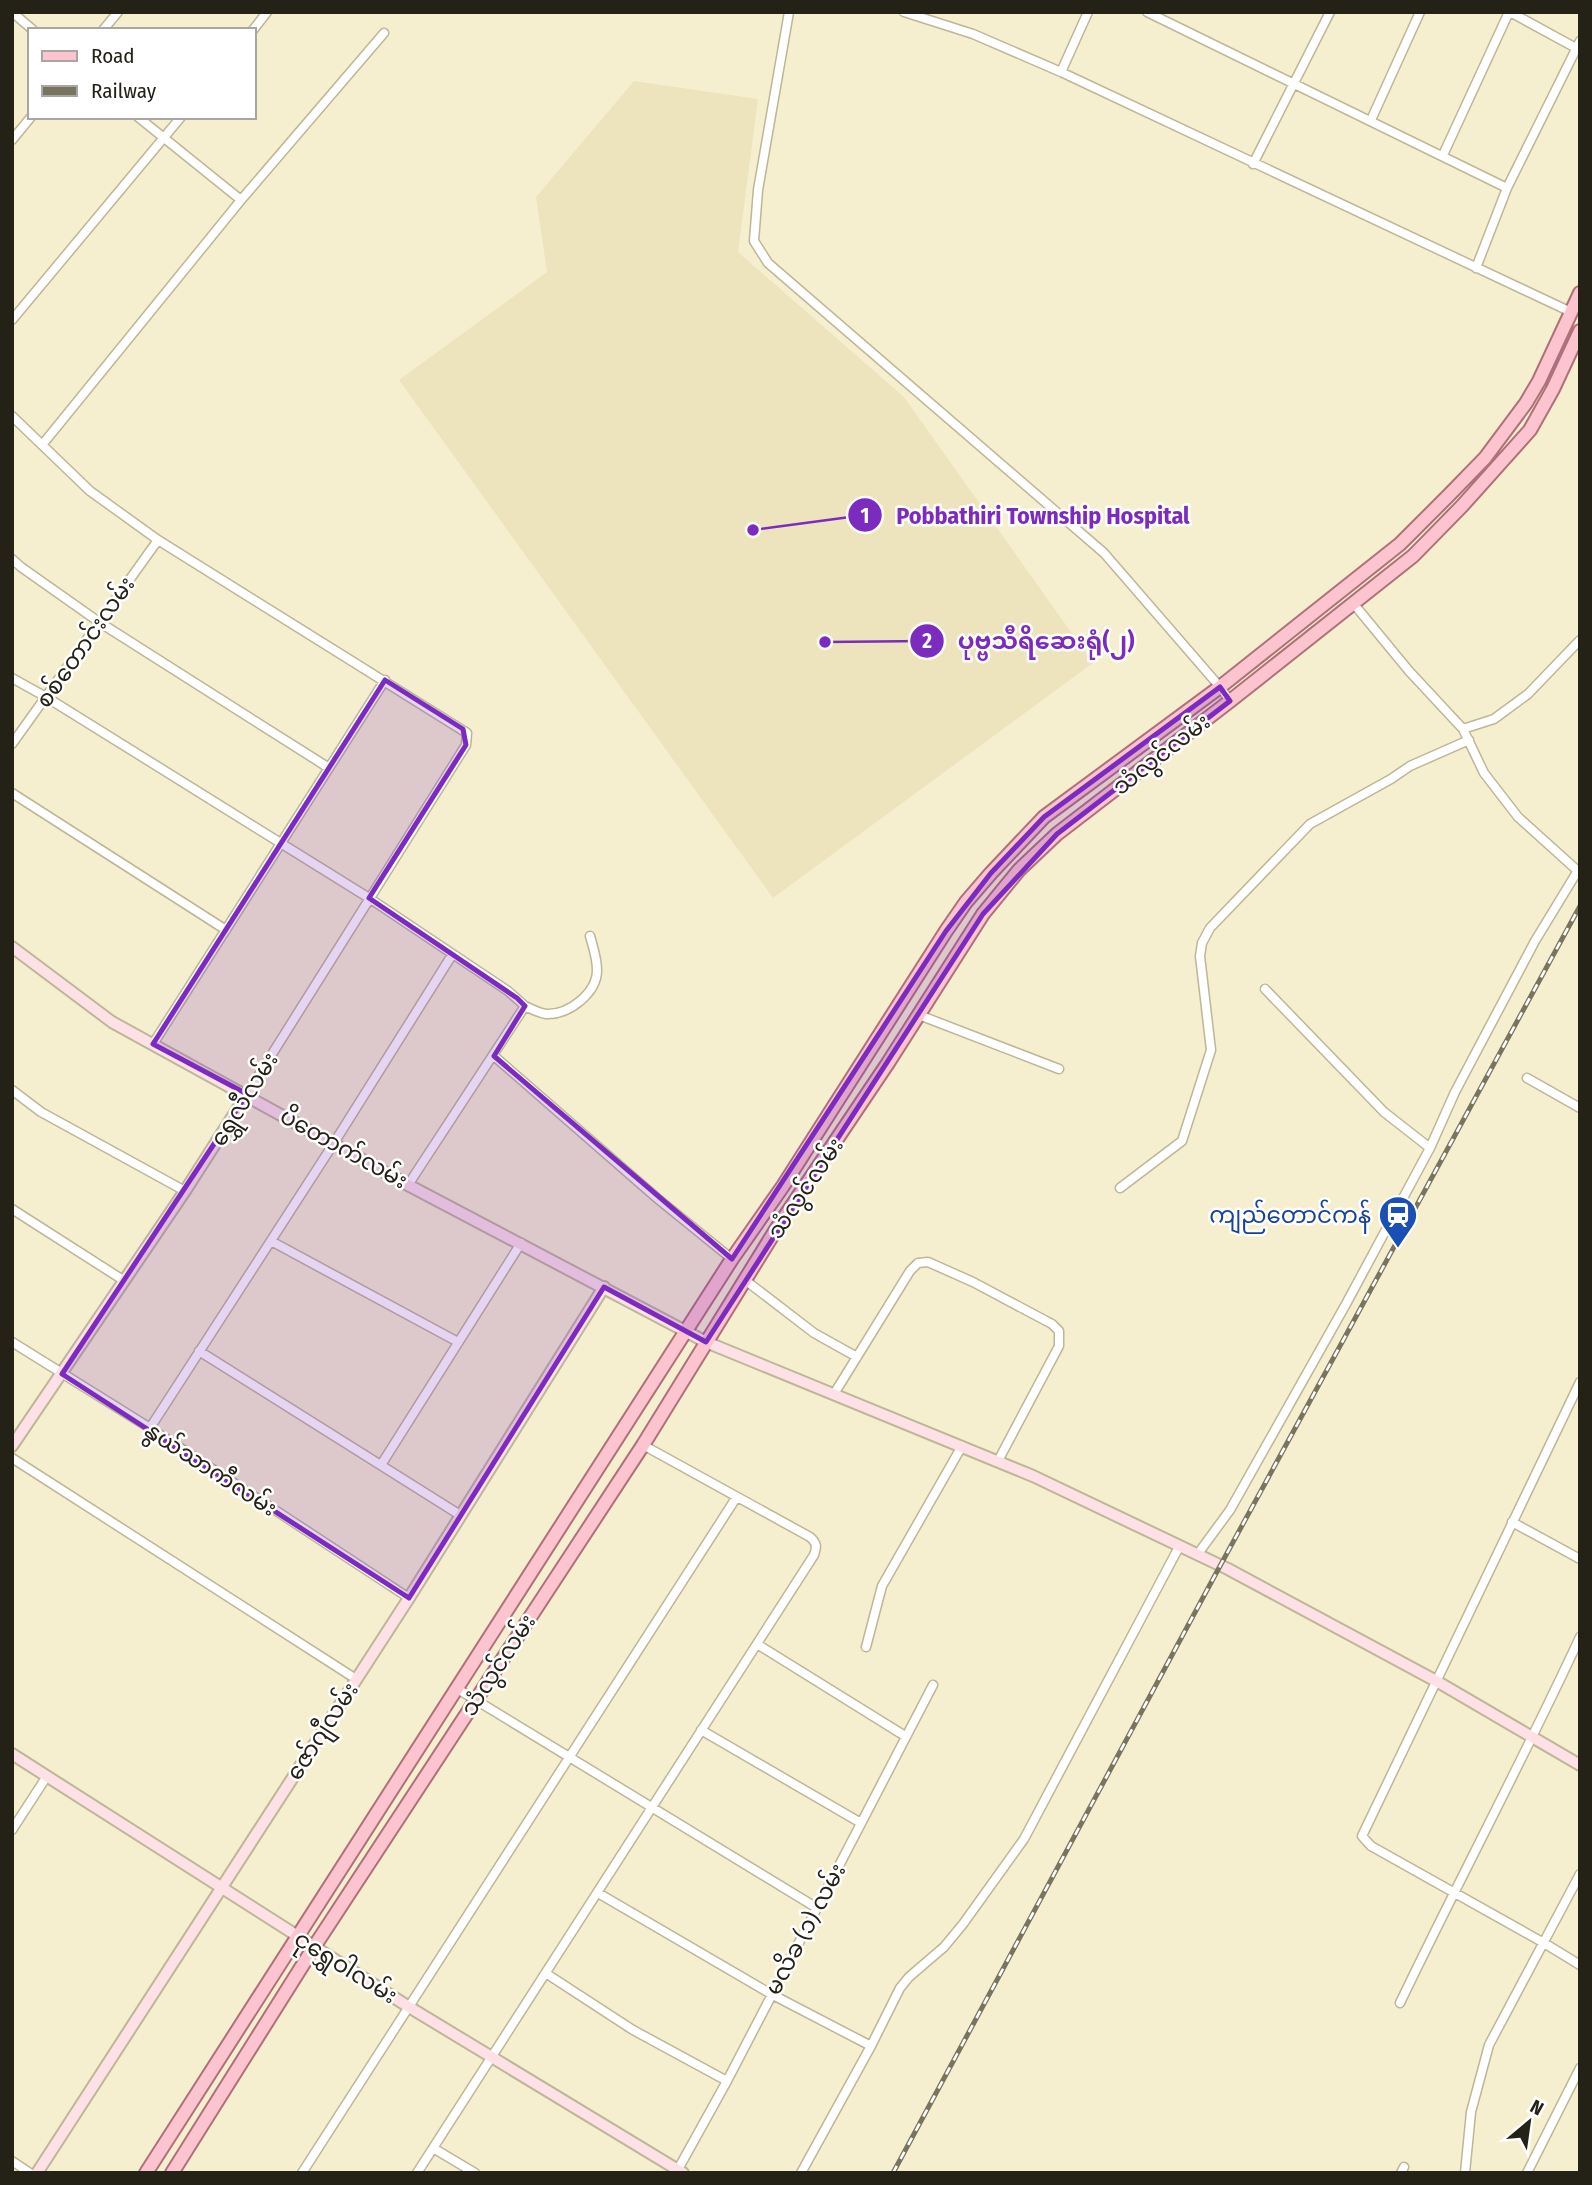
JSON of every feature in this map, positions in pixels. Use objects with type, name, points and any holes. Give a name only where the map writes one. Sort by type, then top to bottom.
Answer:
[{"type":"main road","name":"သံလွင်လမ်း","points":[[146,2173],[732,1259],[783,1186],[966,902],[1044,817],[1220,687],[1399,544],[1449,495],[1492,450],[1527,403],[1580,293]]},
{"type":"main road","name":"သံလွင်လမ်း","points":[[172,2173],[314,1947],[643,1445],[777,1228],[919,1015],[982,914],[1019,870],[1057,834],[1413,555],[1462,506],[1530,430],[1580,331]]},
{"type":"main road","points":[[1449,495],[1462,506]]},
{"type":"street","points":[[12,12],[31,28]]},
{"type":"street","points":[[105,28],[118,12]]},
{"type":"street","points":[[255,28],[267,12]]},
{"type":"street","points":[[789,12],[758,190],[754,242],[768,263],[1104,553],[1230,701]]},
{"type":"street","points":[[904,12],[974,34],[1061,72],[1571,312]]},
{"type":"street","points":[[1061,72],[1088,12]]},
{"type":"street","points":[[1147,12],[1507,188]]},
{"type":"street","points":[[1253,164],[1330,12]]},
{"type":"street","points":[[1371,120],[1420,12]]},
{"type":"street","points":[[1443,155],[1509,12],[1578,45],[1507,188],[1476,268]]},
{"type":"street","points":[[42,444],[241,200],[384,33]]},
{"type":"street","points":[[12,140],[29,119]]},
{"type":"street","points":[[140,119],[241,200]]},
{"type":"street","points":[[12,320],[179,119]]},
{"type":"street","points":[[12,416],[90,491],[158,540],[385,681],[153,1044]]},
{"type":"street","name":"စစ်တောင်းလမ်း","points":[[12,744],[158,540]]},
{"type":"street","points":[[12,559],[99,622],[330,768]]},
{"type":"street","points":[[1197,1555],[1230,1510],[1346,1304],[1430,1148],[1455,1092],[1535,941],[1578,872],[1518,817],[1484,773],[1463,729],[1409,671],[1353,603]]},
{"type":"street","points":[[1463,729],[1494,719],[1528,694],[1580,640]]},
{"type":"street","points":[[12,678],[46,696],[369,898],[509,991],[525,1006],[547,1014],[561,1012],[573,1006],[587,993],[595,982],[597,972],[590,936]]},
{"type":"street","name":"ရွှေလီလမ်း","points":[[12,1446],[186,1191],[466,745],[467,733],[463,729],[385,681]]},
{"type":"street","points":[[1120,1188],[1182,1141],[1211,1050],[1200,956],[1209,928],[1310,824],[1410,766],[1469,740]]},
{"type":"street","points":[[12,793],[226,930]]},
{"type":"street","name":"ပိတောက်လမ်း","points":[[12,947],[112,1021],[408,1185],[706,1342],[1033,1476],[1197,1555],[1438,1682],[1580,1765]]},
{"type":"street","points":[[150,1428],[452,955]]},
{"type":"street","points":[[1265,989],[1384,1112],[1430,1148]]},
{"type":"street","points":[[408,1185],[525,1006]]},
{"type":"street","points":[[919,1015],[1059,1069]]},
{"type":"street","points":[[494,1056],[732,1259]]},
{"type":"street","points":[[1527,1079],[1580,1108]]},
{"type":"street","points":[[12,1090],[41,1112],[186,1191]]},
{"type":"street","points":[[12,1209],[123,1280]]},
{"type":"street","points":[[271,1241],[458,1342]]},
{"type":"street","points":[[380,1465],[521,1243]]},
{"type":"street","points":[[834,1394],[910,1271],[918,1263],[928,1262],[973,1282],[1052,1324],[1059,1331],[1059,1346],[998,1461]]},
{"type":"street","points":[[745,1280],[814,1333],[857,1357]]},
{"type":"street","name":"ဇော်ဂျီလမ်း","points":[[37,2173],[409,1598],[604,1287]]},
{"type":"street","name":"နွယ်သာကီလမ်း","points":[[12,1342],[150,1428],[409,1598]]},
{"type":"street","points":[[199,1351],[460,1515]]},
{"type":"street","points":[[1580,1381],[1362,1836],[1371,1846],[1580,1965]]},
{"type":"street","points":[[417,2173],[547,1974],[817,1548],[816,1542],[810,1537],[643,1445]]},
{"type":"street","points":[[866,1647],[882,1586],[962,1446]]},
{"type":"street","points":[[12,1458],[356,1679]]},
{"type":"street","points":[[302,2173],[736,1498]]},
{"type":"street","points":[[1512,1522],[1580,1559]]},
{"type":"street","points":[[801,2173],[872,2046],[900,1987],[944,1947],[1024,1839],[1180,1547]]},
{"type":"street","points":[[1400,2003],[1453,1892],[1533,1738],[1580,1637]]},
{"type":"street","points":[[757,1644],[905,1736]]},
{"type":"street","name":"မလိခ (၁) လမ်း","points":[[679,2172],[933,1685]]},
{"type":"street","points":[[456,1688],[817,1908]]},
{"type":"street","points":[[701,1730],[861,1822]]},
{"type":"street","name":"ငုရွှေဝါလမ်း","points":[[12,1754],[409,2007],[679,2172]]},
{"type":"street","points":[[12,1830],[47,1776]]},
{"type":"street","points":[[1465,2173],[1471,2112],[1489,2045],[1580,1874]]},
{"type":"street","points":[[598,1893],[771,1994],[872,2046]]},
{"type":"street","points":[[547,1974],[633,2030],[727,2081]]},
{"type":"street","points":[[1527,2173],[1580,2068]]},
{"type":"street","points":[[433,2148],[475,2173]]},
{"type":"street","points":[[12,2161],[30,2173]]},
{"type":"highlighted area","points":[[385,680],[463,729],[466,745],[369,898],[517,998],[525,1006],[494,1056],[732,1259],[946,931],[991,873],[1044,817],[1220,687],[1230,701],[1057,834],[983,914],[706,1342],[604,1287],[409,1598],[62,1374],[247,1094],[153,1044]]},
{"type":"shaded area","points":[[634,81],[758,99],[738,252],[904,397],[1093,663],[773,898],[399,380],[547,272],[536,197]]},
{"type":"railway","points":[[893,2173],[1580,906]]},
{"type":"place","name":"Pobbathiri Township Hospital","points":[[753,530]]},
{"type":"place","name":"ပုဗ္ဗသီရိဆေးရုံ(၂)","points":[[825,642]]},
{"type":"place","name":"ကျည်တောင်ကန်","points":[[1398,1249]]}]
